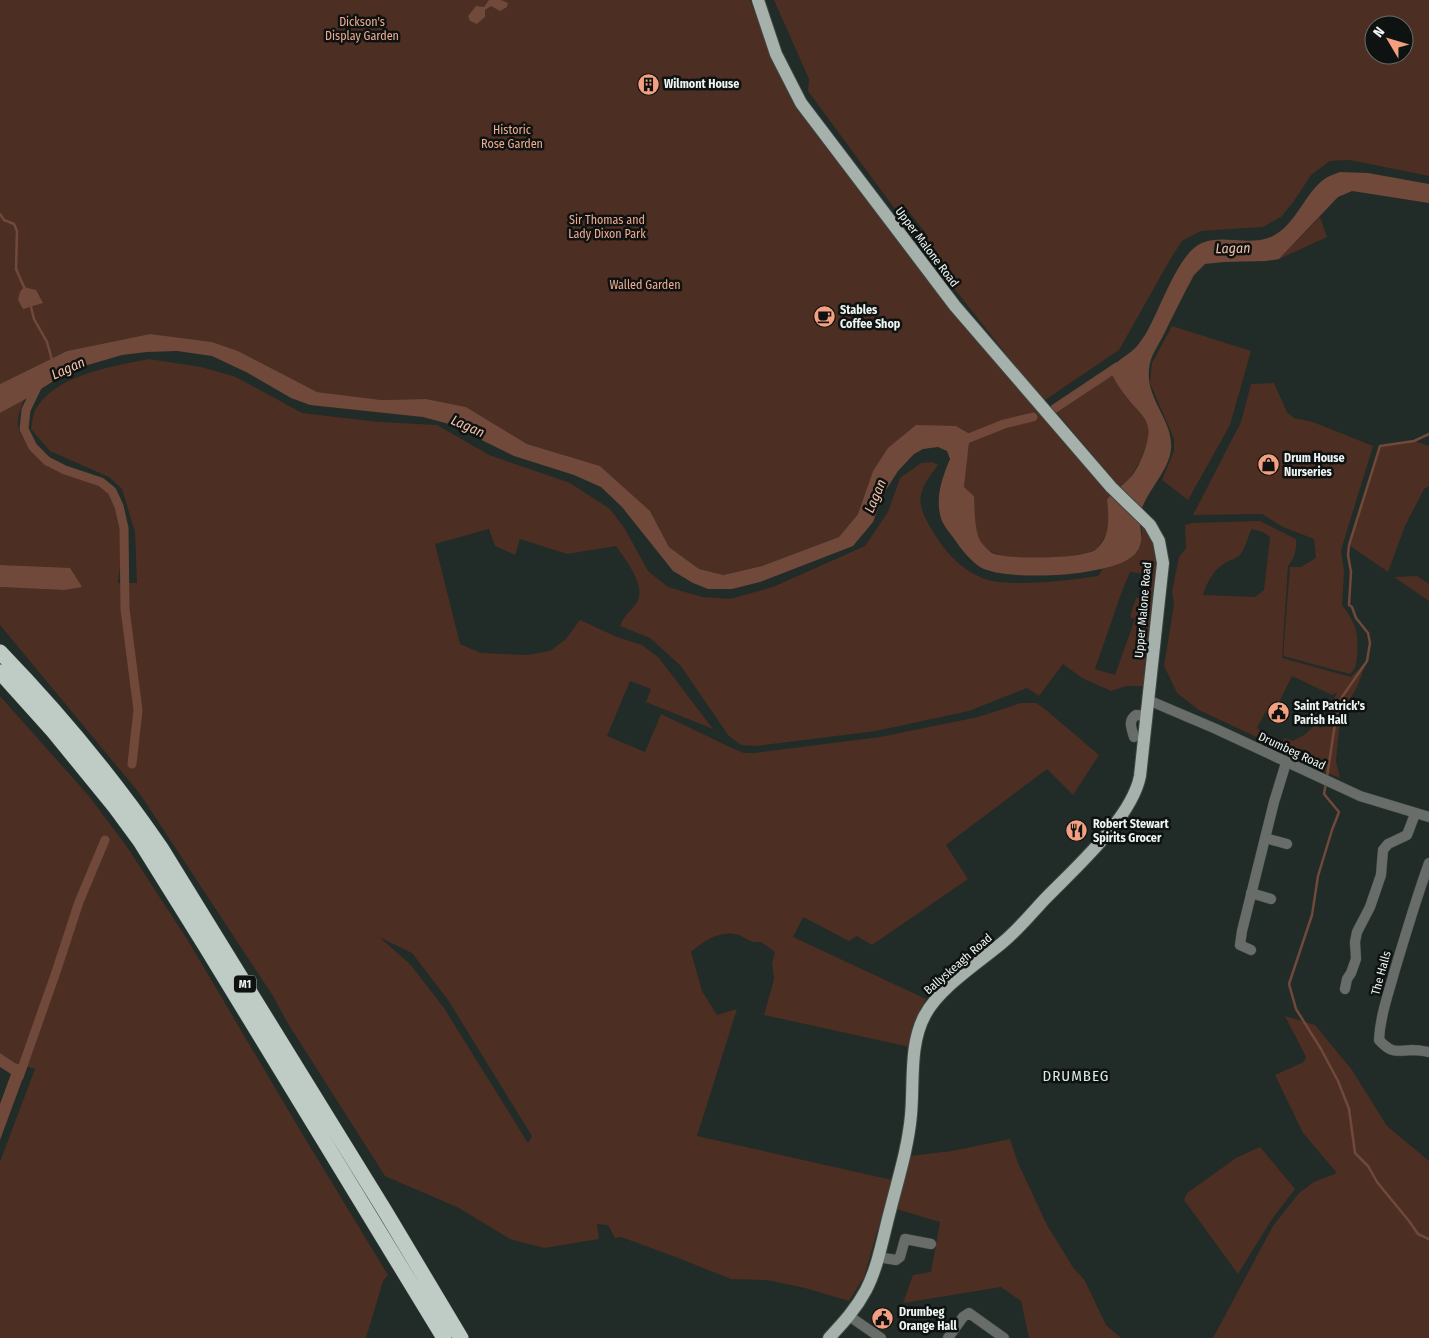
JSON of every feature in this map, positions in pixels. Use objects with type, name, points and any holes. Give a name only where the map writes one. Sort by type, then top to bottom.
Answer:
[{"type":"highway","name":"M1","points":[[0,652],[85,748],[142,820],[161,848],[461,1338]]},
{"type":"highway","name":"M1","points":[[0,672],[53,731],[140,841],[444,1338]]},
{"type":"main road","name":"Upper Malone Road","points":[[758,0],[776,54],[801,103],[955,306],[1111,486],[1150,525],[1159,541],[1163,563],[1148,700]]},
{"type":"main road","name":"Ballyskeagh Road","points":[[829,1338],[849,1316],[866,1289],[878,1257],[909,1130],[917,1036],[924,1016],[934,1000],[975,964],[1004,942],[1122,816],[1134,797],[1138,786],[1148,700]]},
{"type":"street","name":"Drumbeg Road","points":[[1148,700],[1374,802],[1429,818]]},
{"type":"street","points":[[1134,737],[1131,729],[1131,720],[1136,715],[1147,716]]},
{"type":"street","points":[[1251,950],[1240,945],[1242,931],[1274,802],[1286,763]]},
{"type":"street","points":[[1345,989],[1356,958],[1355,942],[1357,932],[1370,907],[1381,876],[1383,850],[1388,844],[1407,835],[1415,814]]},
{"type":"street","points":[[1265,838],[1287,844]]},
{"type":"street","name":"The Halls","points":[[1429,863],[1412,910],[1380,1026],[1379,1040],[1385,1047],[1397,1052],[1413,1050],[1429,1052]]},
{"type":"street","points":[[1252,893],[1271,898]]},
{"type":"street","points":[[878,1257],[896,1260],[900,1257],[905,1239],[931,1244]]},
{"type":"street","points":[[948,1338],[963,1317],[969,1313],[1004,1338]]},
{"type":"street","points":[[849,1316],[881,1338]]},
{"type":"green space","name":"Sir Thomas and Lady Dixon Park","points":[[0,0],[750,0],[771,56],[797,105],[1054,420],[1110,495],[1108,505],[1110,521],[1105,536],[1097,548],[1090,552],[1062,557],[1013,557],[1000,555],[987,549],[978,538],[974,496],[964,487],[970,434],[956,426],[873,471],[858,514],[839,537],[762,566],[722,575],[699,569],[669,547],[650,511],[600,466],[527,444],[466,407],[426,399],[381,400],[317,392],[238,351],[212,342],[150,334],[67,351],[0,384]]},
{"type":"green space","points":[[774,0],[1429,0],[1429,176],[1350,160],[1330,161],[1311,175],[1281,217],[1263,227],[1201,231],[1182,241],[1119,350],[1045,400],[1017,368],[912,235],[927,235],[903,204],[906,224],[808,91],[809,79]]},
{"type":"green space","points":[[1320,217],[1327,237],[1279,259]]},
{"type":"green space","points":[[1172,326],[1251,351],[1230,425],[1188,500],[1162,480],[1174,451],[1174,439],[1150,383],[1152,363]]},
{"type":"green space","points":[[149,359],[201,367],[236,377],[302,413],[379,422],[437,425],[489,455],[570,483],[610,509],[625,529],[648,571],[668,587],[702,597],[730,599],[773,587],[865,546],[888,512],[900,478],[921,463],[933,462],[938,465],[926,482],[921,496],[921,504],[926,520],[942,545],[958,563],[972,573],[991,581],[1021,583],[1072,580],[1098,576],[1103,569],[1121,563],[1140,546],[1142,532],[1140,518],[1160,550],[1144,672],[1146,686],[1126,686],[1111,691],[1082,678],[1063,664],[1039,696],[1027,688],[969,711],[876,731],[756,746],[741,745],[728,735],[681,666],[650,638],[620,626],[638,600],[639,587],[633,572],[616,546],[567,554],[520,539],[515,555],[495,546],[489,529],[435,544],[460,644],[481,653],[527,655],[550,651],[566,639],[580,620],[617,637],[642,645],[659,658],[713,729],[646,702],[651,689],[630,681],[607,736],[645,752],[661,714],[734,749],[744,753],[755,753],[880,737],[978,717],[1021,703],[1036,703],[1099,755],[1073,795],[1047,769],[946,845],[968,879],[872,945],[857,936],[849,941],[803,917],[793,937],[926,999],[914,1028],[910,1047],[764,1015],[774,979],[772,963],[775,952],[761,942],[751,941],[739,935],[719,935],[707,940],[691,952],[702,991],[717,1015],[737,1009],[697,1136],[892,1180],[864,1277],[849,1301],[805,1288],[767,1280],[731,1279],[621,1237],[615,1238],[608,1225],[597,1224],[599,1239],[544,1248],[510,1239],[459,1208],[385,1176],[287,1022],[273,996],[140,794],[0,625],[0,587],[64,590],[29,567],[0,565],[0,413],[24,400],[19,413],[18,428],[23,439],[36,456],[53,469],[90,480],[106,488],[111,494],[119,518],[122,537],[118,583],[137,583],[135,532],[122,489],[109,477],[50,451],[31,429],[35,410],[44,398],[56,388],[70,380],[102,369]],"holes":[[[1130,572],[1145,574],[1142,598],[1136,598],[1130,617],[1135,619],[1115,675],[1095,669]],[[379,937],[412,953],[448,1000],[532,1136],[528,1143],[444,1008],[410,964]]]},
{"type":"green space","points":[[1112,375],[1125,395],[1140,410],[1148,423],[1149,438],[1140,461],[1130,479],[1119,486],[1057,413]]},
{"type":"green space","points":[[1274,383],[1287,412],[1294,418],[1313,422],[1373,446],[1341,550],[1344,572],[1342,605],[1351,617],[1356,629],[1357,641],[1356,664],[1350,674],[1283,656],[1290,567],[1301,567],[1316,558],[1314,539],[1283,527],[1262,514],[1193,515],[1241,422],[1251,384]]},
{"type":"green space","points":[[1414,441],[1429,446],[1429,486],[1424,489],[1405,526],[1388,572],[1349,545],[1380,446]]},
{"type":"green space","points":[[1260,521],[1296,539],[1295,554],[1288,566],[1282,658],[1351,677],[1367,661],[1357,687],[1345,708],[1339,729],[1336,761],[1340,778],[1284,755],[1282,746],[1285,738],[1292,741],[1304,735],[1315,725],[1321,728],[1337,692],[1332,695],[1292,676],[1279,702],[1276,700],[1270,713],[1266,711],[1257,728],[1276,738],[1273,742],[1267,742],[1199,710],[1177,693],[1164,666],[1174,604],[1172,592],[1179,557],[1186,548],[1185,525],[1192,523]],"holes":[[[1252,529],[1263,532],[1270,537],[1264,590],[1255,597],[1203,595],[1208,582],[1217,569],[1240,555]]]},
{"type":"green space","points":[[1417,576],[1429,584],[1429,601],[1394,577]]},
{"type":"green space","points":[[0,696],[88,795],[125,844],[187,939],[388,1275],[383,1281],[366,1338],[0,1338],[0,1162],[35,1069],[15,1063],[0,1053]]},
{"type":"green space","points":[[1285,1016],[1315,1025],[1352,1070],[1387,1126],[1429,1161],[1429,1338],[1213,1338],[1273,1226],[1299,1193],[1314,1182],[1337,1173],[1303,1133],[1275,1075],[1304,1062],[1306,1057]]},
{"type":"green space","points":[[1010,1139],[1018,1163],[1047,1225],[1074,1269],[1084,1279],[1106,1325],[1121,1338],[1029,1338],[1021,1301],[1001,1287],[903,1303],[913,1275],[931,1272],[940,1222],[896,1209],[909,1156],[952,1151]]},
{"type":"green space","points":[[1260,1147],[1295,1189],[1272,1219],[1238,1274],[1184,1200],[1187,1193],[1236,1158]]},
{"type":"water","points":[[489,0],[501,0],[508,3],[507,7],[500,11],[491,6],[485,10],[485,17],[477,24],[470,21],[468,16],[476,6],[484,7]]},
{"type":"water","name":"Lagan","points":[[1340,172],[1368,173],[1429,184],[1429,203],[1352,191],[1338,197],[1279,259],[1205,264],[1194,275],[1150,363],[1150,387],[1168,428],[1171,438],[1171,449],[1165,467],[1145,501],[1142,510],[1140,518],[1140,545],[1135,554],[1124,561],[1112,566],[1085,572],[1032,576],[989,571],[980,567],[960,547],[942,521],[939,505],[940,489],[950,459],[947,451],[938,447],[923,449],[914,454],[898,471],[884,493],[873,522],[853,546],[760,582],[732,589],[708,589],[693,583],[673,571],[622,507],[601,487],[574,475],[514,456],[449,424],[423,417],[310,405],[291,398],[248,373],[212,356],[177,351],[122,355],[81,367],[55,380],[0,413],[0,384],[67,351],[150,334],[212,342],[238,351],[317,392],[381,400],[426,399],[466,407],[527,444],[600,466],[650,511],[669,547],[699,569],[723,575],[762,566],[839,537],[858,514],[873,471],[888,448],[916,425],[956,426],[970,434],[964,487],[974,496],[975,520],[979,538],[992,553],[1012,557],[1044,558],[1087,553],[1095,550],[1104,540],[1108,527],[1107,500],[1132,476],[1144,452],[1147,441],[1148,426],[1142,414],[1123,393],[1112,375],[1117,362],[1135,348],[1145,335],[1177,270],[1193,249],[1202,243],[1219,240],[1246,241],[1273,236],[1288,224],[1316,186],[1325,179]]},
{"type":"water","points":[[24,287],[36,290],[43,303],[23,309],[18,300],[20,292]]},
{"type":"water","points":[[0,565],[70,568],[82,587],[64,590],[0,587]]},
{"type":"water","points":[[0,1053],[15,1063],[27,1067],[0,1140],[0,1104],[11,1074],[0,1067]]},
{"type":"waterway","points":[[0,214],[4,220],[14,224],[17,231],[16,269],[24,287]]},
{"type":"waterway","name":"Lagan","points":[[31,307],[34,319],[47,342],[52,360]]},
{"type":"waterway","points":[[1054,409],[1117,367],[1126,365]]},
{"type":"waterway","points":[[39,383],[26,410],[24,429],[33,447],[47,461],[65,470],[101,482],[112,491],[119,506],[124,528],[125,609],[138,710],[132,764]]},
{"type":"waterway","points":[[959,442],[1004,424],[1033,417]]},
{"type":"waterway","points":[[1327,777],[1335,724],[1342,697],[1367,661],[1370,643],[1368,633],[1356,618],[1352,607],[1349,605],[1351,572],[1348,555],[1349,545],[1380,446],[1414,441],[1429,434]]},
{"type":"waterway","points":[[1326,783],[1324,794],[1339,812],[1318,876],[1312,915],[1289,984],[1296,1009],[1338,1081],[1349,1109],[1355,1153],[1368,1166],[1377,1182],[1418,1234],[1429,1239]]},
{"type":"waterway","points":[[19,1077],[79,902],[105,840]]},
{"type":"place","name":"Wilmont House","points":[[648,84]]},
{"type":"place","name":"Stables Coffee Shop","points":[[824,317]]},
{"type":"place","name":"Drum House Nurseries","points":[[1268,465]]},
{"type":"place","name":"Saint Patrick's Parish Hall","points":[[1278,713]]},
{"type":"place","name":"Robert Stewart Spirits Grocer","points":[[1077,831]]},
{"type":"place","name":"Drumbeg Orange Hall","points":[[883,1319]]},
{"type":"district","name":"DRUMBEG","points":[[1076,1076]]},
{"type":"park label","name":"Dickson's Display Garden","points":[[362,29]]},
{"type":"park label","name":"Historic Rose Garden","points":[[512,137]]},
{"type":"park label","name":"Walled Garden","points":[[645,285]]}]
